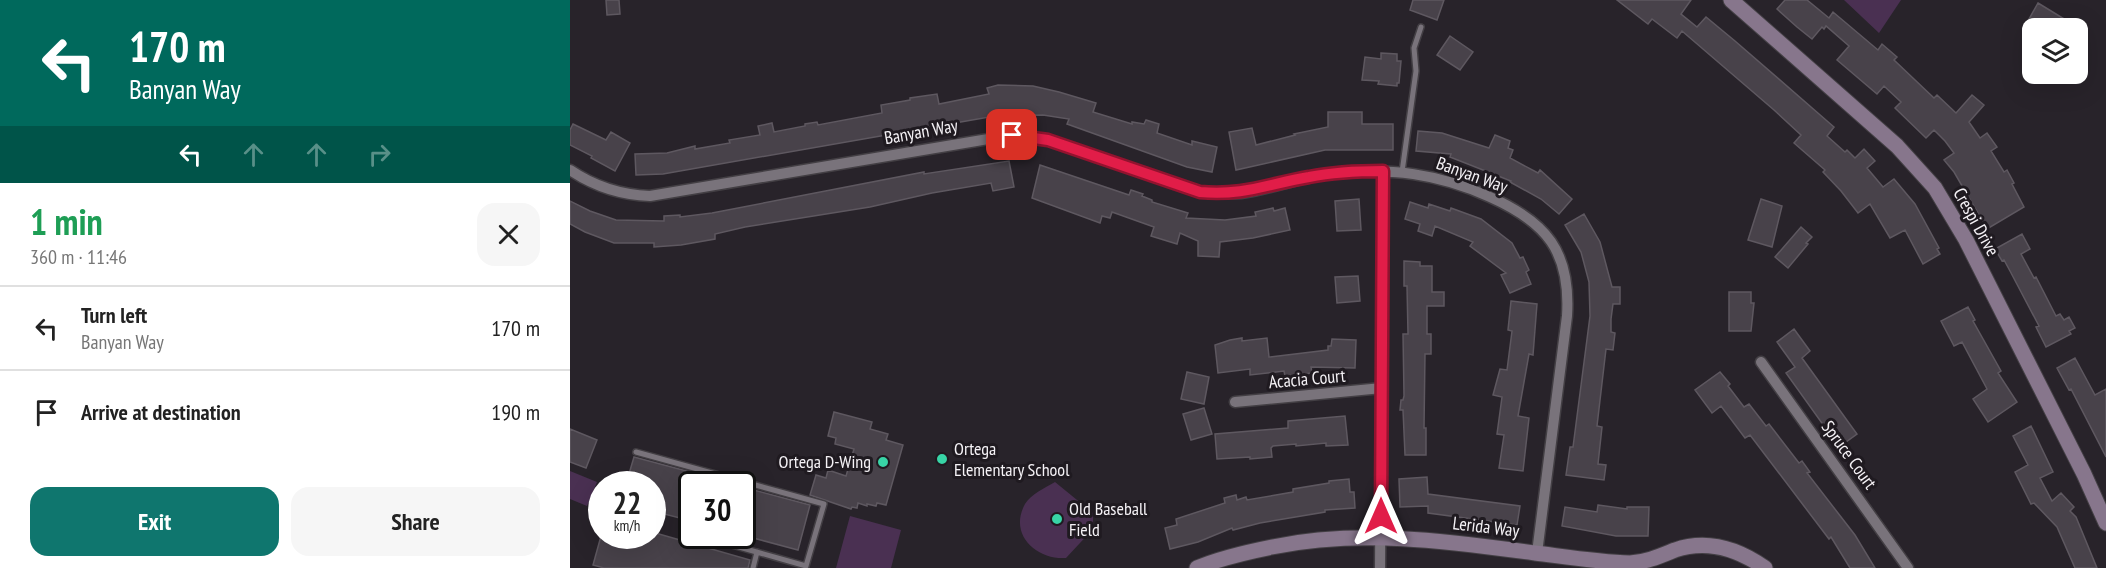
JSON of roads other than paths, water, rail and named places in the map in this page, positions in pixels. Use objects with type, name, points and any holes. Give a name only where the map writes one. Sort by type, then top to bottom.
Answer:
[{"type":"street","name":"Crespi Drive","points":[[1731,0],[1876,126],[1935,188],[1966,240],[2084,474],[2106,523]]},
{"type":"street","name":"Banyan Way","points":[[570,170],[596,185],[613,191],[650,196],[1012,135],[1048,140],[1200,192],[1221,194],[1243,192],[1332,173],[1383,171],[1434,176],[1455,182],[1513,207],[1529,217],[1542,229],[1561,262],[1568,297],[1567,316],[1537,553]]},
{"type":"street","points":[[1380,568],[1383,171]]},
{"type":"street","name":"Spruce Court","points":[[1761,362],[1908,568]]},
{"type":"street","name":"Acacia Court","points":[[1235,402],[1382,388]]},
{"type":"street","name":"Lerida Way","points":[[1197,568],[1240,554],[1289,543],[1319,539],[1380,537],[1442,541],[1630,563],[1647,562],[1691,546],[1705,545],[1736,551],[1765,568]]},
{"type":"lane","points":[[1402,172],[1416,70],[1414,48],[1421,27]]},
{"type":"lane","points":[[636,452],[824,504],[806,566],[746,549]]},
{"type":"lane","points":[[753,568],[757,552]]},
{"type":"place","name":"Ortega Elementary School","points":[[942,459]]},
{"type":"place","name":"Ortega D-Wing","points":[[883,462]]},
{"type":"place","name":"Old Baseball Field","points":[[1057,519]]}]
